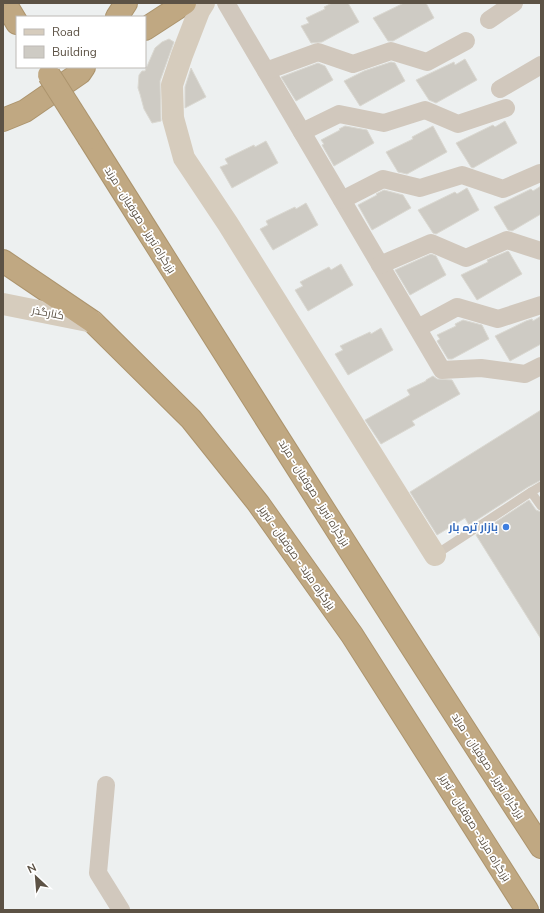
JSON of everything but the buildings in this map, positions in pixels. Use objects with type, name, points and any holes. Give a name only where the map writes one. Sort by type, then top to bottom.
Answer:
[{"type":"highway","points":[[118,16],[126,3]]},
{"type":"highway","points":[[146,28],[185,3]]},
{"type":"highway","points":[[3,120],[25,111],[84,69]]},
{"type":"highway","name":"بزرگراه تبریز - صوفیان - مرند","points":[[46,71],[311,490],[541,847]]},
{"type":"highway","name":"بزرگراه مرند - صوفیان - تبریز","points":[[3,261],[93,322],[191,419],[258,503],[352,635],[527,910]]},
{"type":"street","points":[[204,3],[199,11],[172,86],[173,118],[184,158],[228,224],[435,555]]},
{"type":"street","points":[[226,3],[442,370],[481,368],[525,374],[541,366]]},
{"type":"street","points":[[489,20],[514,3]]},
{"type":"street","points":[[266,71],[318,52],[353,64],[391,50],[428,62],[466,41]]},
{"type":"street","points":[[500,89],[541,65]]},
{"type":"street","points":[[302,132],[339,114],[384,123],[425,110],[458,124],[506,108]]},
{"type":"street","points":[[342,200],[383,179],[420,188],[462,175],[503,189],[540,172]]},
{"type":"street","points":[[380,265],[431,243],[466,258],[507,240],[541,251]]},
{"type":"street","name":"کنارگذر","points":[[3,304],[93,322]]},
{"type":"street","points":[[418,328],[456,307],[498,319],[541,305]]},
{"type":"street","points":[[106,785],[98,873],[121,910]]},
{"type":"lane","points":[[435,555],[541,486]]},
{"type":"lane","points":[[531,492],[541,506]]},
{"type":"place","name":"بازار تره بار","points":[[506,527]]}]
